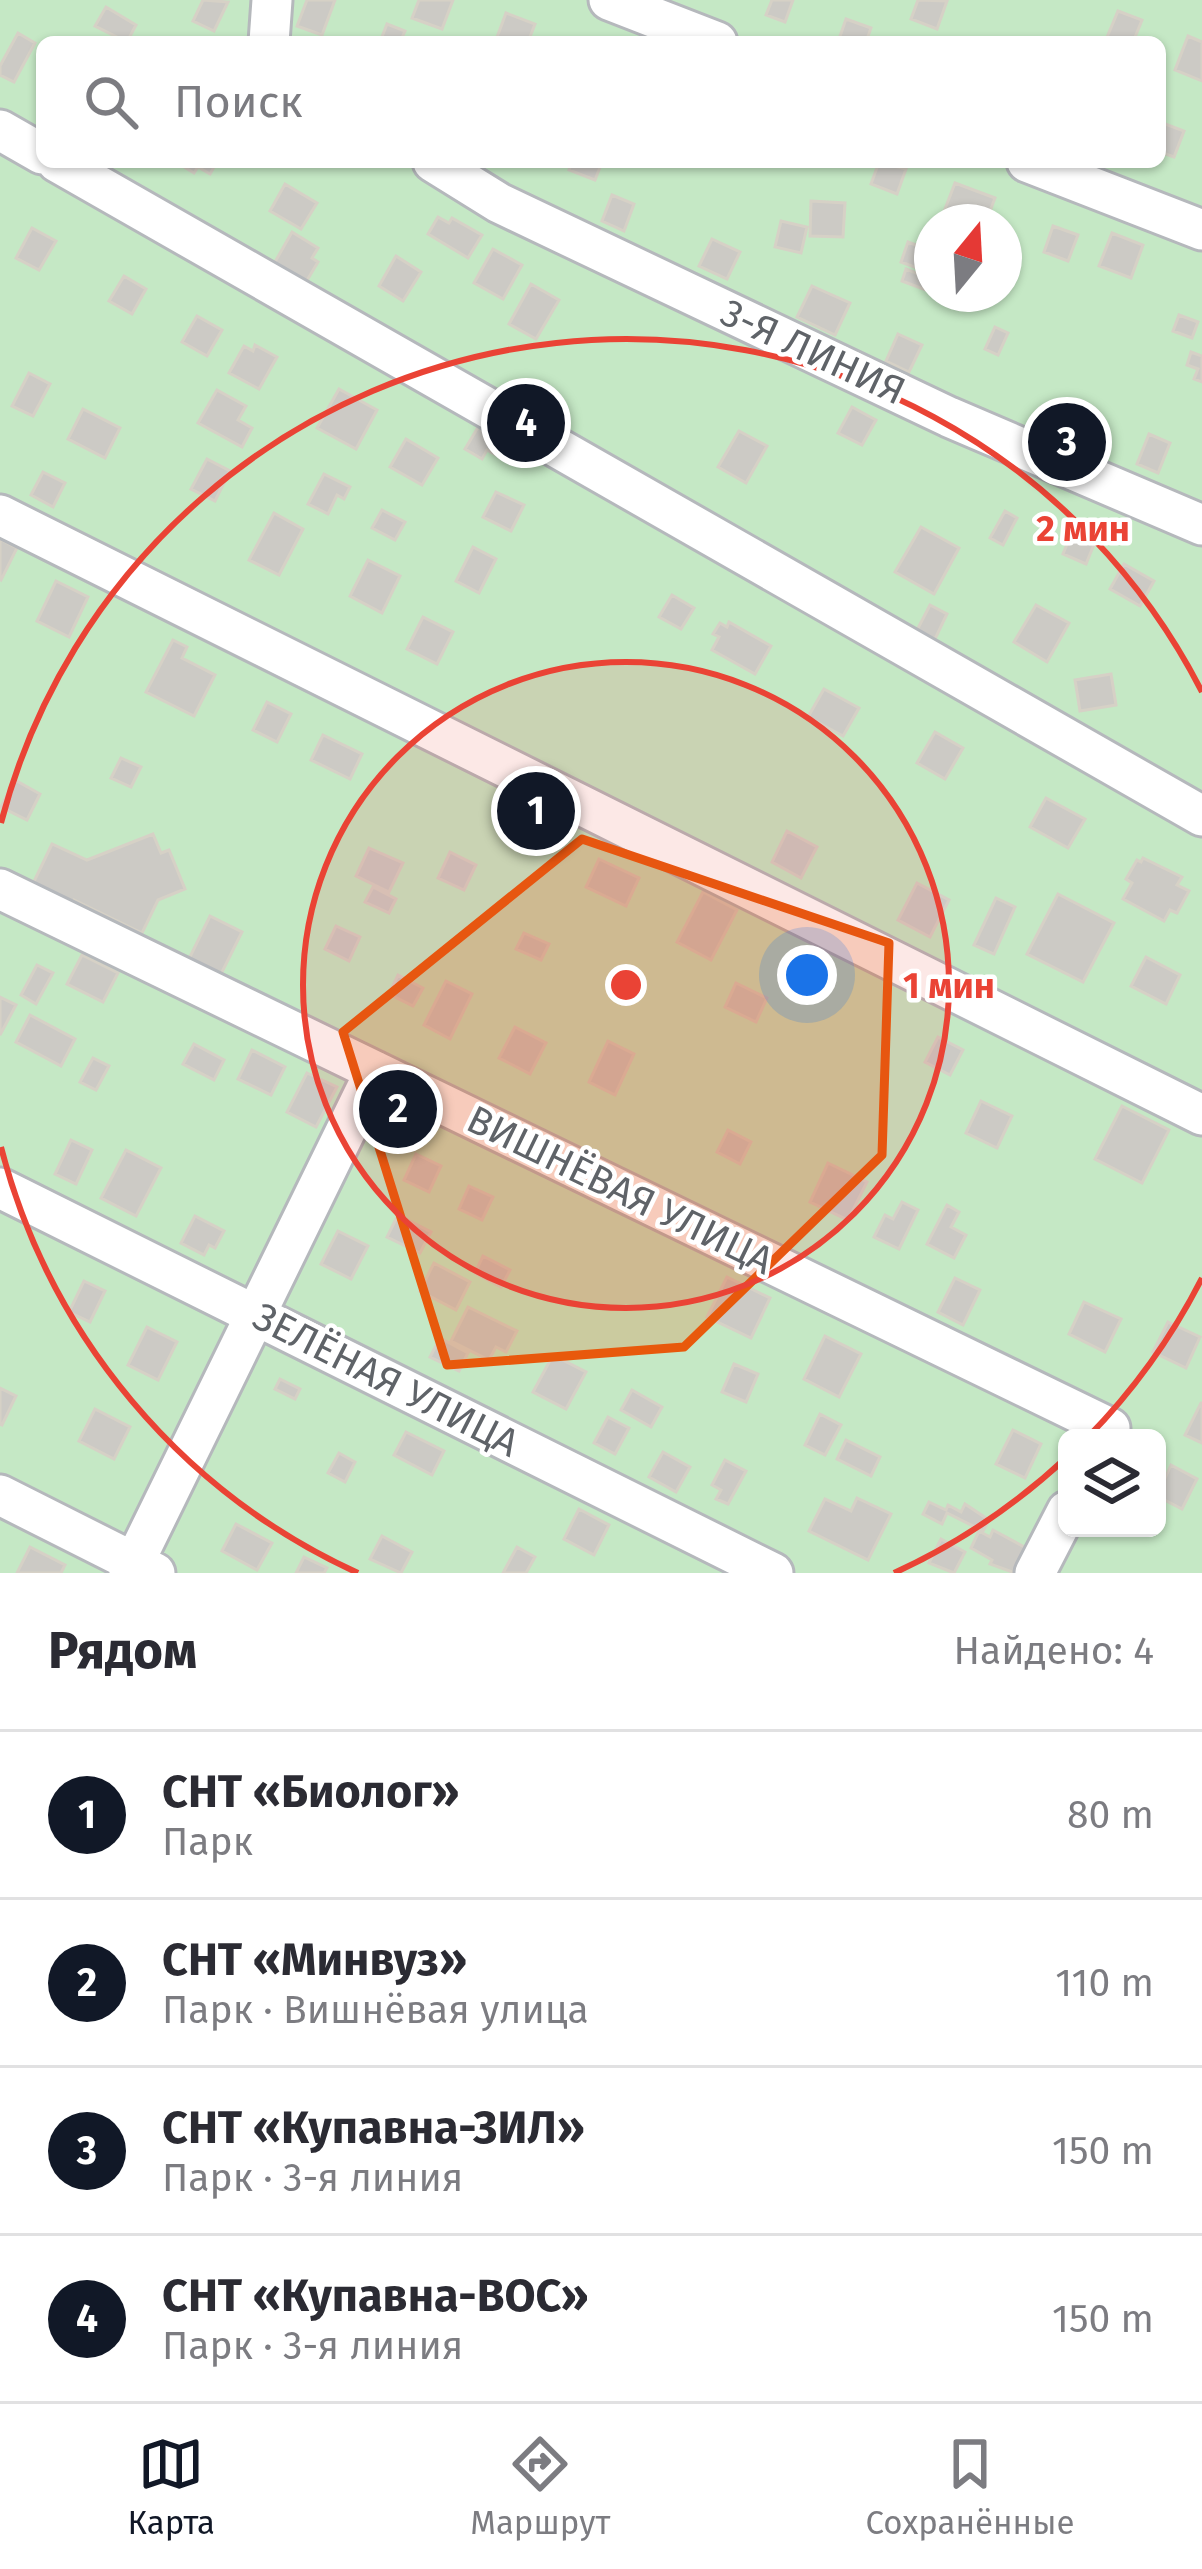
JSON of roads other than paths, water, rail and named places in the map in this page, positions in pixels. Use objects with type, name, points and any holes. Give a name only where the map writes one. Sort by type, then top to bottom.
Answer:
[{"type":"street","points":[[269,36],[272,0]]},
{"type":"street","points":[[609,0],[702,36]]},
{"type":"street","points":[[0,130],[36,151]]},
{"type":"street","points":[[68,168],[1202,816]]},
{"type":"street","name":"3-Я ЛИНИЯ","points":[[444,168],[499,203],[949,417],[1202,525]]},
{"type":"street","points":[[1042,168],[1202,230]]},
{"type":"street","points":[[0,514],[1202,1115]]},
{"type":"street","name":"ВИШНЁВАЯ УЛИЦА","points":[[0,889],[1099,1429]]},
{"type":"street","points":[[0,1495],[139,1570],[375,1071]]},
{"type":"street","name":"ЗЕЛЁНАЯ УЛИЦА","points":[[0,1188],[773,1573]]},
{"type":"street","points":[[1036,1573],[1058,1529]]},
{"type":"place","name":"СНТ «Купавна-ВОС»","points":[[526,423]]},
{"type":"place","name":"СНТ «Купавна-ЗИЛ»","points":[[1067,442]]},
{"type":"place","name":"СНТ «Биолог»","points":[[536,811]]},
{"type":"place","name":"СНТ «Минвуз»","points":[[398,1109]]}]
